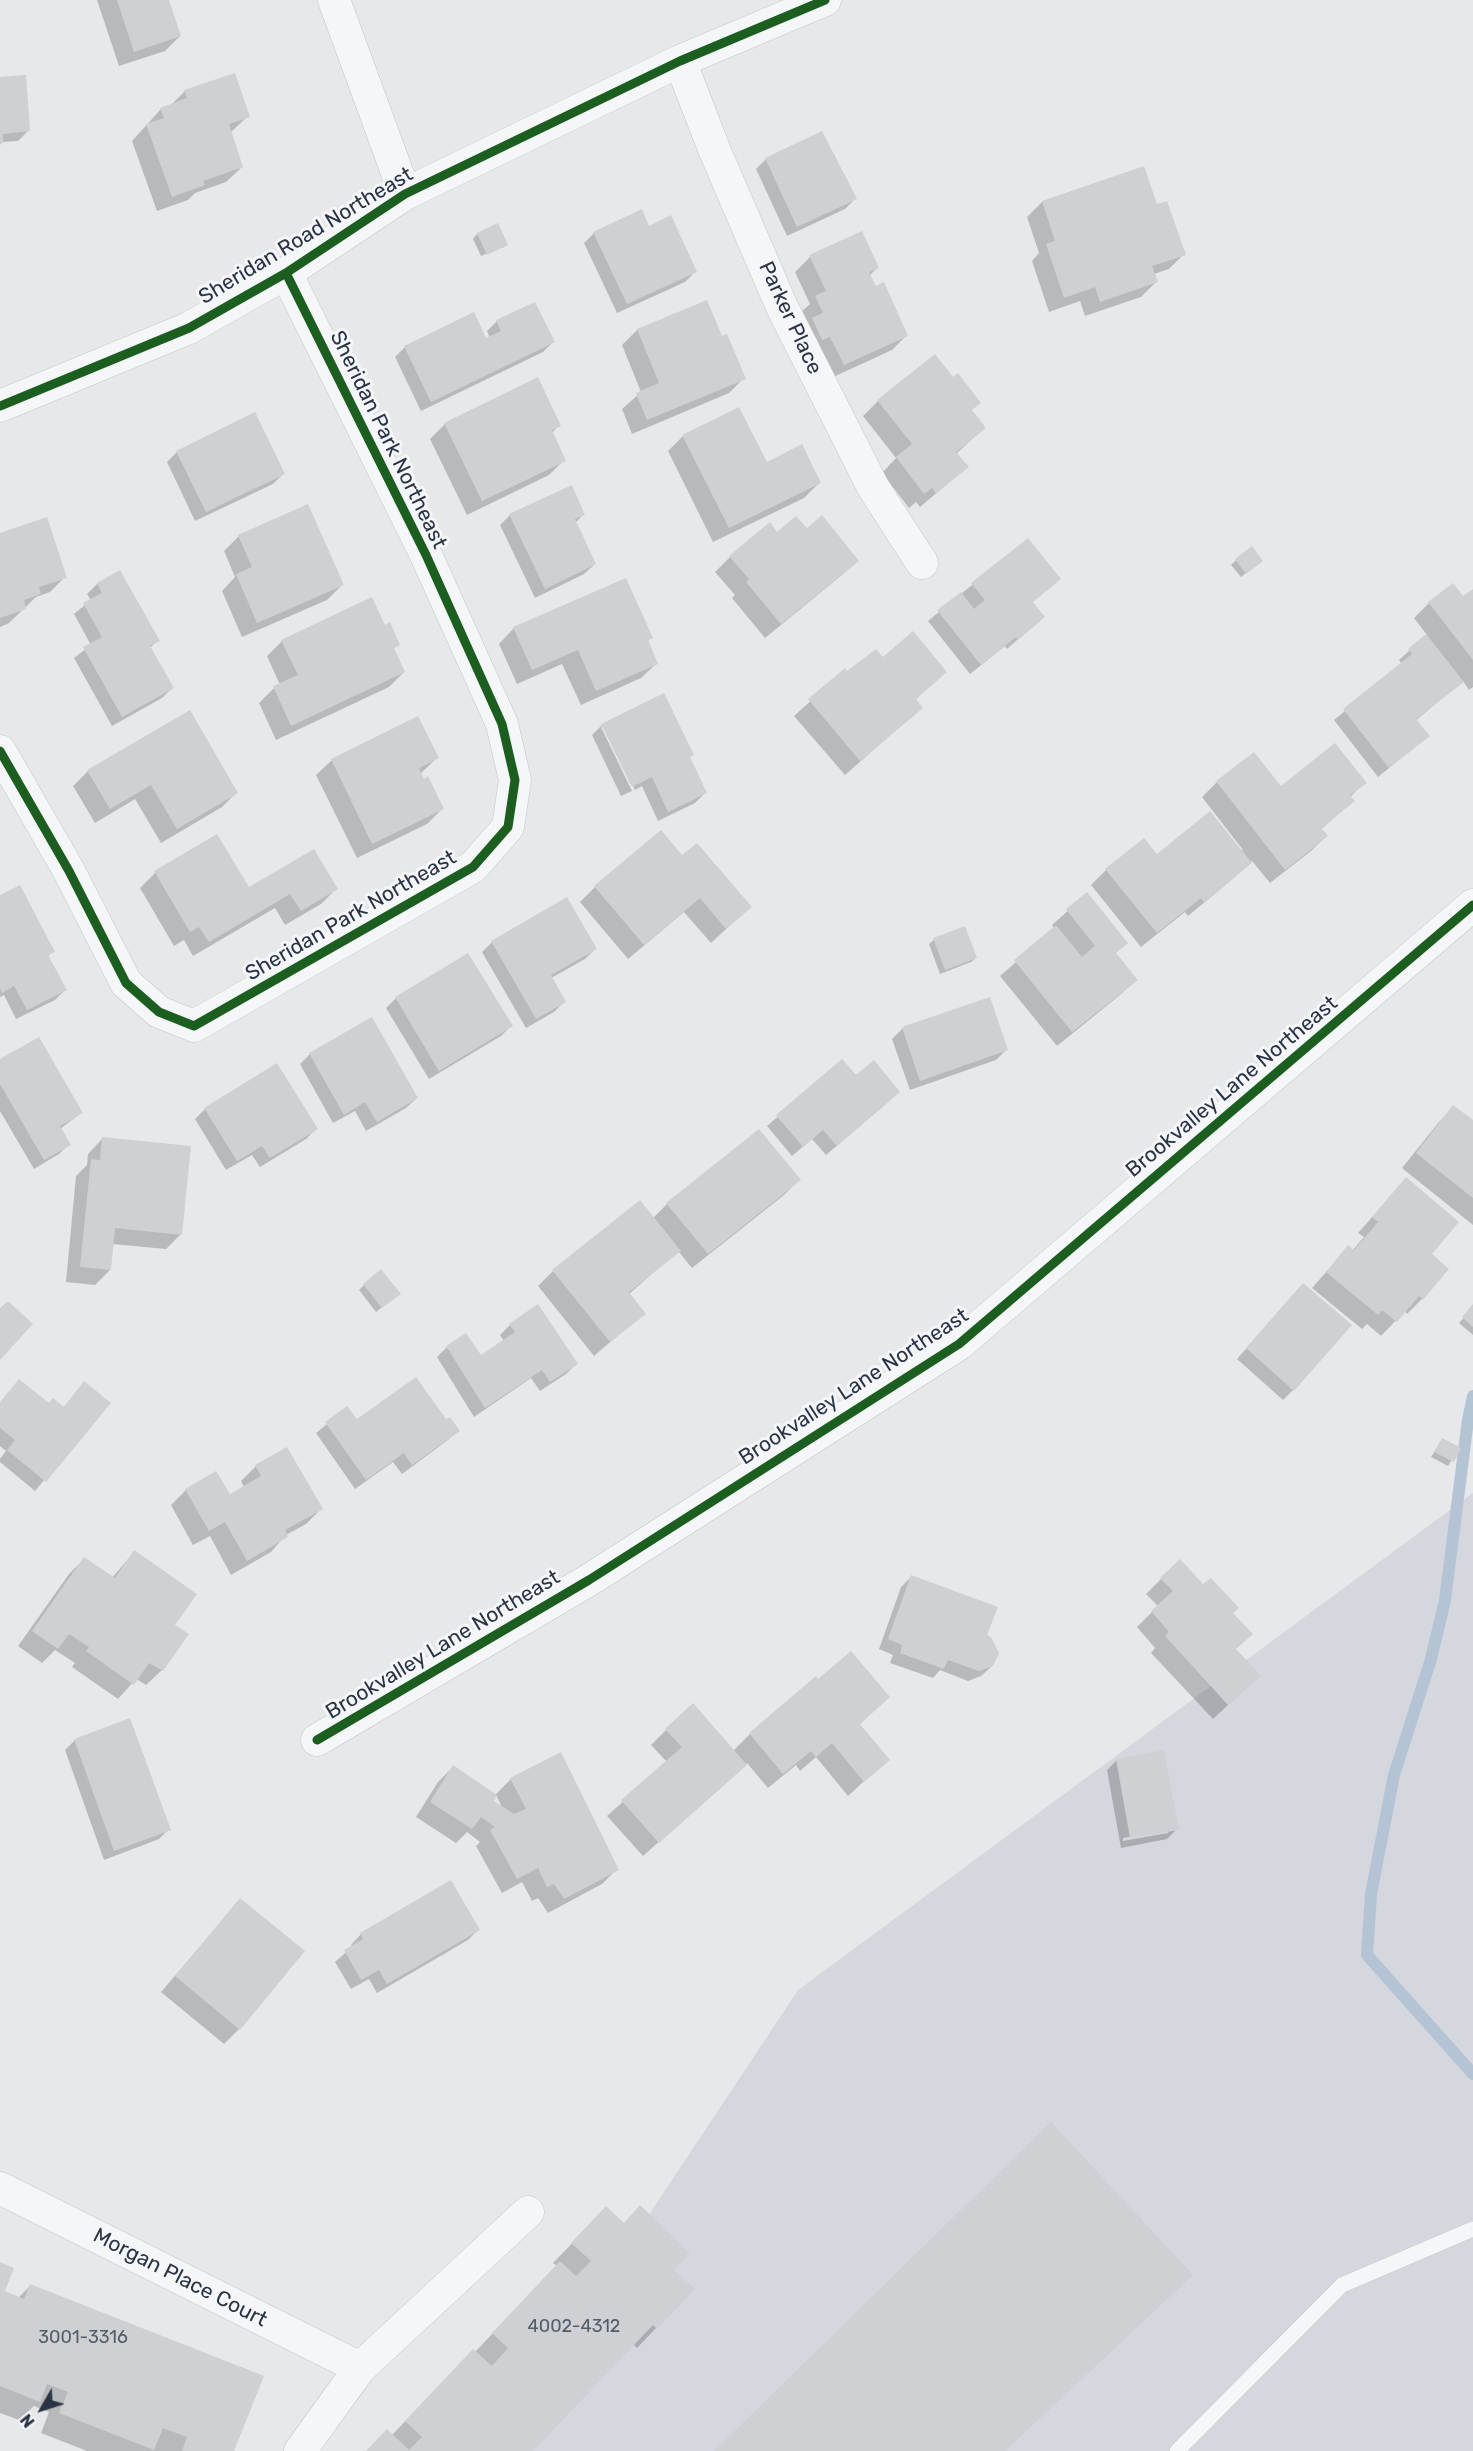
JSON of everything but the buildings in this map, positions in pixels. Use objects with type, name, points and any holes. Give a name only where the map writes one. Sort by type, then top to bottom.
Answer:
[{"type":"street","points":[[334,0],[405,194]]},
{"type":"street","name":"Sheridan Road Northeast","points":[[0,406],[189,328],[286,273],[405,194],[680,61],[825,0]]},
{"type":"street","name":"Parker Place","points":[[680,61],[714,148],[782,306],[873,487],[922,563]]},
{"type":"street","name":"Sheridan Park Northeast","points":[[0,751],[69,871],[126,983],[159,1011],[194,1026],[473,867],[508,827],[515,780],[502,724],[426,555],[286,273]]},
{"type":"street","name":"Brookvalley Lane Northeast","points":[[317,1740],[589,1580],[959,1344],[1473,905]]},
{"type":"street","name":"Morgan Place Court","points":[[0,2188],[360,2368]]},
{"type":"street","points":[[300,2451],[360,2368],[528,2212]]},
{"type":"lane","points":[[1177,2451],[1342,2285],[1473,2229]]},
{"type":"shaded area","points":[[1473,1493],[1473,2451],[492,2451],[798,1990]]},
{"type":"waterway","points":[[1473,1396],[1445,1600],[1431,1659],[1394,1775],[1371,1894],[1367,1955],[1473,2074]]},
{"type":"cycle path","points":[[0,406],[189,328],[286,273],[405,194],[680,61],[825,0]]},
{"type":"cycle path","points":[[0,751],[69,871],[126,983],[159,1012],[194,1026],[473,867],[508,827],[515,780],[502,724],[426,555],[286,273]]},
{"type":"cycle path","points":[[317,1740],[589,1580],[959,1344],[1473,905]]}]
